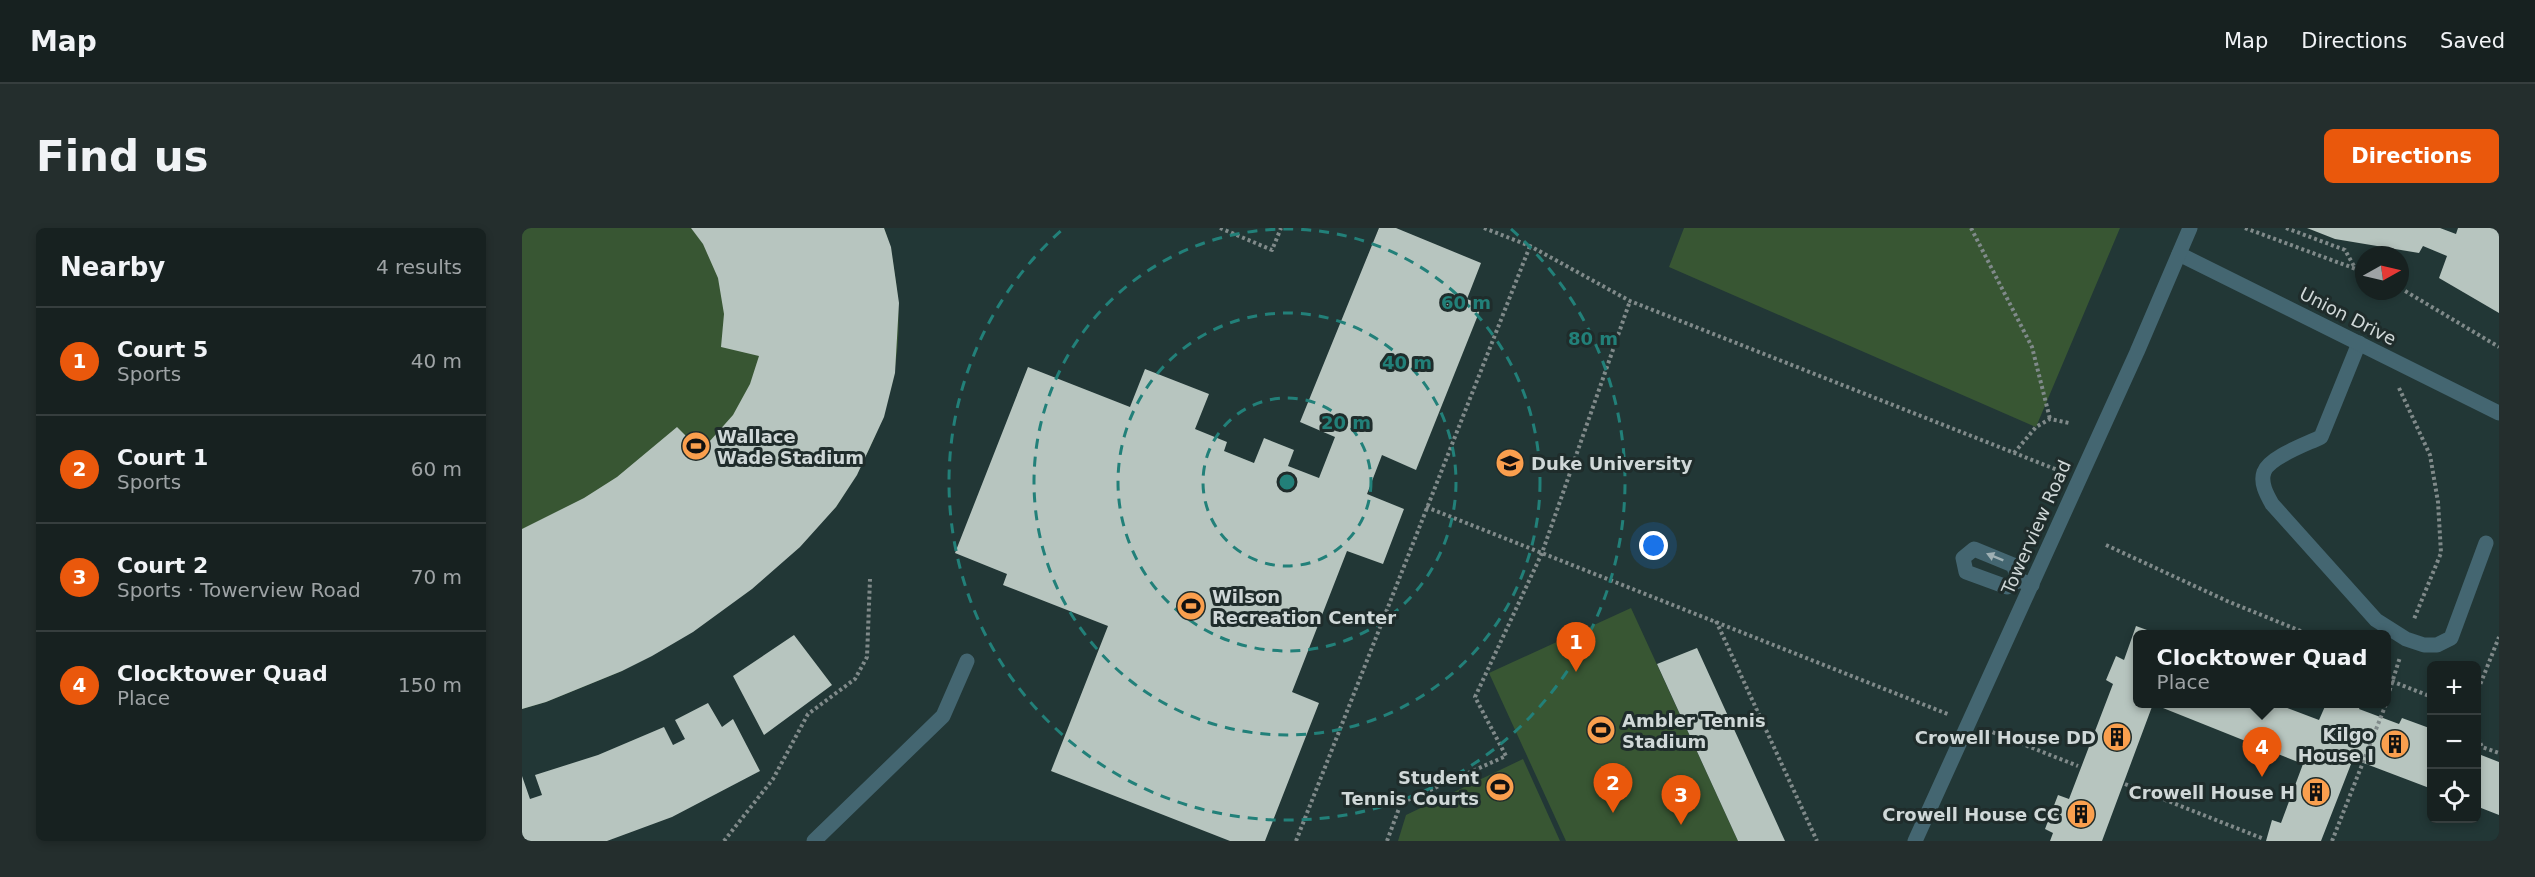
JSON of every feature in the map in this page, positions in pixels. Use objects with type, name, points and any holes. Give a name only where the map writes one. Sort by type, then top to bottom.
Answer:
[{"type":"street","name":"Towerview Road","points":[[1915,841],[1970,724],[2025,582],[2079,479],[2190,228]]},
{"type":"street","name":"Union Drive","points":[[2179,254],[2499,413]]},
{"type":"street","points":[[2360,343],[2320,437],[2273,460],[2264,472],[2264,486],[2272,504],[2376,620],[2406,639],[2424,645],[2437,645],[2451,638],[2486,543]]},
{"type":"street","points":[[1974,549],[2013,565],[2025,582],[2007,587],[1966,572],[1960,556],[1974,549]]},
{"type":"street","points":[[814,841],[943,716],[967,661]]},
{"type":"path","points":[[1220,228],[1272,250],[1281,228]]},
{"type":"path","points":[[1484,228],[1530,246],[1630,301],[2079,479]]},
{"type":"path","points":[[1971,228],[2032,347],[2050,419]]},
{"type":"path","points":[[2245,228],[2355,268]]},
{"type":"path","points":[[2286,228],[2344,250],[2355,266]]},
{"type":"path","points":[[1296,841],[1530,246]]},
{"type":"path","points":[[2409,293],[2499,348]]},
{"type":"path","points":[[1387,841],[1401,803],[1506,756],[1475,697],[1542,553],[1630,301]]},
{"type":"path","points":[[2391,690],[2406,639],[2440,553],[2438,502],[2430,455],[2399,388]]},
{"type":"path","points":[[2014,453],[2036,427],[2050,419],[2069,423]]},
{"type":"path","points":[[1426,507],[1716,620],[2078,766]]},
{"type":"path","points":[[2106,545],[2299,630]]},
{"type":"path","points":[[724,841],[773,779],[808,714],[855,680],[867,657],[870,579]]},
{"type":"path","points":[[1716,620],[1817,841]]},
{"type":"path","points":[[2481,682],[2499,637]]},
{"type":"path","points":[[2391,681],[2427,695]]},
{"type":"path","points":[[2332,841],[2384,708]]},
{"type":"path","points":[[2481,744],[2482,747],[2499,753]]},
{"type":"path","points":[[2125,784],[2264,839]]},
{"type":"shaded area","name":"Duke University","points":[[522,228],[2499,228],[2499,841],[522,841]]},
{"type":"green space","name":"Wallace Wade Stadium","points":[[522,228],[884,228],[893,261],[899,313],[898,343],[888,400],[867,454],[836,507],[622,671],[546,702],[522,709]]},
{"type":"green space","points":[[1684,228],[2120,228],[2036,427],[1669,267]]},
{"type":"green space","name":"Ambler Tennis Stadium","points":[[1631,608],[1738,841],[1566,841],[1489,673]]},
{"type":"green space","name":"Student Tennis Courts","points":[[1523,759],[1560,841],[1398,841],[1406,815]]},
{"type":"building","name":"Wallace Wade Stadium","points":[[691,228],[884,228],[891,247],[899,303],[895,373],[884,417],[857,475],[836,507],[800,547],[752,589],[693,632],[652,656],[622,671],[546,702],[522,709],[522,529],[584,498],[617,477],[677,427],[701,451],[733,415],[750,384],[759,356],[721,347],[724,314],[718,278],[703,244]]},
{"type":"building","name":"Wilson Recreation Center","points":[[1379,228],[1396,228],[1481,263],[1467,299],[1482,305],[1416,470],[1382,455],[1367,494],[1404,509],[1383,564],[1347,551],[1292,692],[1319,703],[1265,841],[1230,841],[1051,771],[1108,626],[1003,585],[1007,574],[955,553],[1028,367],[1130,407],[1145,369],[1209,394],[1195,429],[1227,442],[1224,451],[1254,463],[1264,438],[1294,450],[1288,466],[1319,478],[1335,437],[1300,422]]},
{"type":"building","points":[[2307,228],[2440,228],[2456,234],[2458,228],[2499,228],[2499,313],[2439,278],[2447,256],[2423,246],[2419,253],[2409,251],[2409,246],[2377,246],[2335,239]]},
{"type":"building","points":[[2136,626],[2147,630],[2135,630]]},
{"type":"building","points":[[2133,634],[2133,708],[2152,708],[2102,841],[2050,841],[2053,833],[2045,829],[2058,795],[2069,799],[2113,684],[2106,680],[2116,656],[2124,660]]},
{"type":"building","points":[[794,635],[832,685],[764,735],[733,676]]},
{"type":"building","points":[[1697,648],[1785,841],[1738,841],[1657,664]]},
{"type":"building","points":[[708,703],[722,727],[733,719],[760,771],[672,817],[607,841],[522,841],[522,776],[530,799],[542,795],[535,775],[598,755],[664,727],[673,745],[685,739],[675,720]]},
{"type":"building","points":[[2163,708],[2288,708],[2319,720],[2324,708],[2359,708],[2399,724],[2402,718],[2427,727],[2427,787],[2353,759],[2321,841],[2266,841],[2272,820],[2281,823],[2303,764]]},
{"type":"building","points":[[2481,755],[2499,762],[2499,815],[2481,808]]},
{"type":"place","name":"Wallace Wade Stadium","points":[[696,446]]},
{"type":"place","name":"Duke University","points":[[1510,463]]},
{"type":"place","name":"Wilson Recreation Center","points":[[1191,606]]},
{"type":"place","name":"Court 5","points":[[1576,672]]},
{"type":"place","name":"Ambler Tennis Stadium","points":[[1601,730]]},
{"type":"place","name":"Crowell House DD","points":[[2117,737]]},
{"type":"place","name":"Kilgo House I","points":[[2395,744]]},
{"type":"place","name":"Clocktower Quad","points":[[2262,777]]},
{"type":"place","name":"Student Tennis Courts","points":[[1500,787]]},
{"type":"place","name":"Crowell House H","points":[[2316,792]]},
{"type":"place","name":"Court 1","points":[[1613,813]]},
{"type":"place","name":"Crowell House CC","points":[[2081,814]]},
{"type":"place","name":"Court 2","points":[[1681,825]]}]
